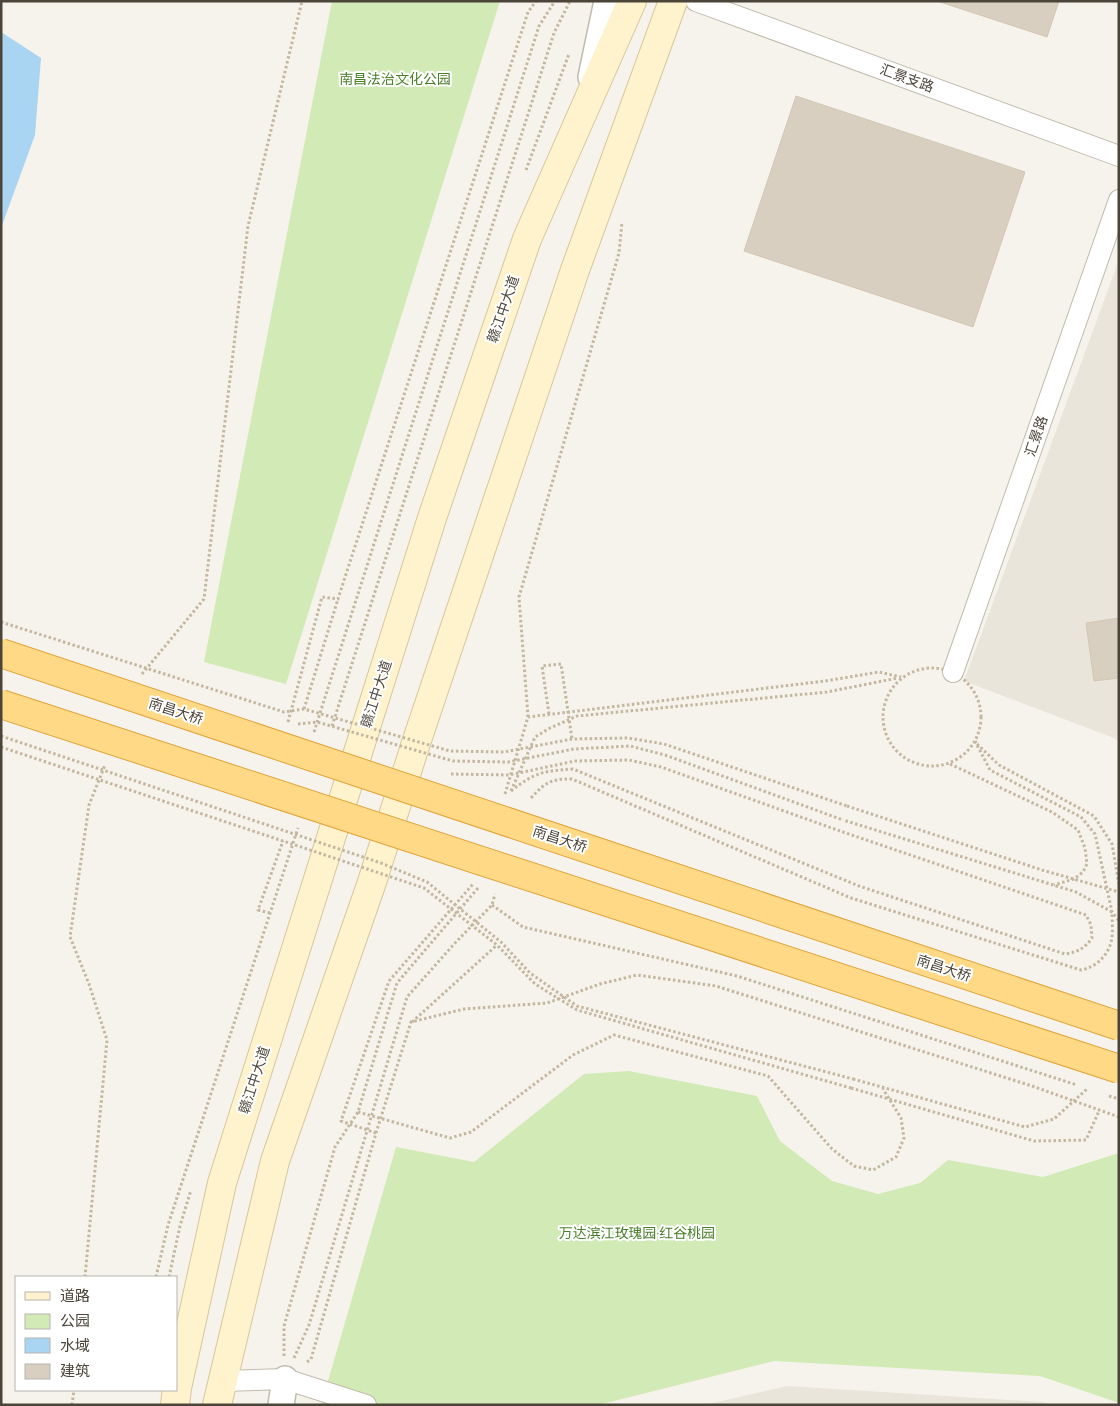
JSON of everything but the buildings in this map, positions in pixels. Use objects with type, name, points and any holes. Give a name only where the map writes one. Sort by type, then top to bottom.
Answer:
[{"type":"highway","name":"南昌大桥","points":[[1,653],[1119,1026]]},
{"type":"highway","points":[[1,704],[1119,1069]]},
{"type":"main road","name":"赣江中大道","points":[[178,1383],[222,1183],[438,499],[527,239],[632,1]]},
{"type":"main road","points":[[219,1393],[275,1161],[369,891],[419,734],[574,270],[673,1]]},
{"type":"main road","name":"赣江中大道","points":[[175,1405],[177,1391]]},
{"type":"street","points":[[585,109],[607,1]]},
{"type":"street","name":"汇景支路","points":[[696,1],[1119,156]]},
{"type":"street","name":"汇景路","points":[[953,672],[1119,200]]},
{"type":"street","points":[[219,1393],[285,1379],[366,1405]]},
{"type":"street","points":[[280,1405],[285,1379]]},
{"type":"path","points":[[134,674],[142,676],[204,599],[248,226],[302,1]]},
{"type":"path","points":[[304,709],[528,12],[536,1]]},
{"type":"path","points":[[314,735],[539,26],[555,1]]},
{"type":"path","points":[[332,726],[554,33],[570,1]]},
{"type":"path","points":[[528,717],[520,597],[619,253],[622,214]]},
{"type":"path","points":[[338,599],[322,597],[286,726],[317,722],[452,761],[508,762],[574,749],[630,746],[665,754],[843,820],[1076,892],[1112,912],[1119,921]]},
{"type":"path","points":[[1,622],[284,712],[304,709],[450,751],[504,752],[572,739],[628,738],[664,744],[847,806],[1119,892]]},
{"type":"path","points":[[549,714],[542,666],[561,664],[572,739]]},
{"type":"path","points":[[451,774],[509,775],[575,761],[628,760],[662,767],[840,831],[1086,915],[1091,925],[1092,938],[1086,947],[1076,952],[1065,954],[859,886],[573,769],[543,772],[526,779],[511,791],[535,737],[577,716],[827,692],[902,677],[927,668],[953,672],[974,690],[981,715],[975,742],[964,755],[949,764],[921,766],[896,752],[883,728],[885,700],[902,677]]},
{"type":"path","points":[[1,736],[381,864],[428,882],[501,942],[530,973],[577,1006],[1025,1127],[1054,1119],[1087,1088],[737,976],[524,927],[492,905]]},
{"type":"path","points":[[975,742],[1000,765],[1094,816],[1112,844],[1119,884]]},
{"type":"path","points":[[531,798],[544,784],[556,779],[572,779],[851,898],[1081,970],[1091,968],[1104,957],[1112,938],[1112,912],[1095,834],[1081,817],[990,770],[975,742]]},
{"type":"path","points":[[1,747],[424,888],[497,946],[535,984],[577,1010],[1034,1141],[1086,1140],[1099,1111]]},
{"type":"path","points":[[85,1276],[108,1040],[89,984],[70,937],[90,805],[107,761]]},
{"type":"path","points":[[949,764],[1052,812],[1078,830],[1085,848],[1087,864],[1083,872],[1074,879],[1053,885]]},
{"type":"path","points":[[156,1276],[168,1225],[300,822]]},
{"type":"path","points":[[270,913],[258,910],[282,842]]},
{"type":"path","points":[[285,1379],[284,1326],[335,1147],[358,1112],[397,983],[478,888]]},
{"type":"path","points":[[285,1379],[309,1324],[407,997],[492,905],[495,894]]},
{"type":"path","points":[[285,1379],[311,1359],[380,1118],[411,1022],[497,946]]},
{"type":"path","points":[[411,1022],[464,1009],[547,1003],[600,984],[637,976],[716,986],[1013,1080],[1119,1117]]},
{"type":"path","points":[[358,1112],[450,1138],[471,1132],[573,1055],[614,1035],[768,1076],[832,1148],[854,1166],[873,1170],[896,1157],[904,1138],[901,1118],[883,1089]]},
{"type":"path","points":[[72,1405],[74,1391]]},
{"type":"shaded area","points":[[1119,260],[1119,740],[964,681]]},
{"type":"shaded area","points":[[787,1386],[1042,1402],[1051,1405],[704,1405]]},
{"type":"green space","name":"南昌法治文化公园","points":[[332,1],[500,1],[286,684],[204,662]]},
{"type":"green space","name":"万达滨江玫瑰园·红谷桃园","points":[[629,1071],[757,1096],[780,1141],[832,1181],[878,1194],[920,1183],[948,1160],[1043,1177],[1119,1153],[1119,1403],[1040,1376],[774,1361],[598,1405],[321,1405],[396,1147],[474,1162],[584,1074]]},
{"type":"water","points":[[1,32],[41,58],[35,135],[1,228]]}]
